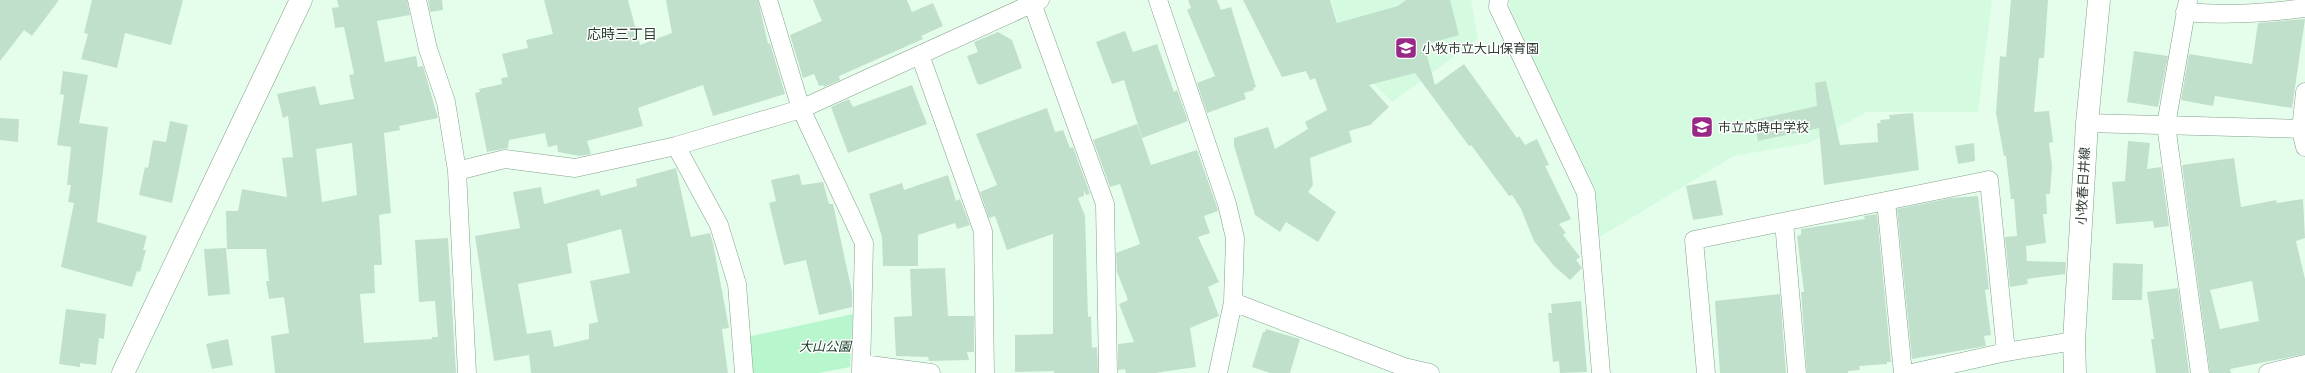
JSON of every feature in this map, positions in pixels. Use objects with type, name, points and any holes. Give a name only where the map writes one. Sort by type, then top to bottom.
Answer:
[{"type":"street","points":[[123,373],[300,0]]},
{"type":"street","points":[[417,0],[428,49],[446,102],[457,171],[467,373]]},
{"type":"street","points":[[768,0],[801,109],[864,243],[862,369],[931,373]]},
{"type":"street","points":[[1158,0],[1228,204],[1235,238],[1232,302],[1218,373]]},
{"type":"street","points":[[1499,0],[1498,7],[1586,193],[1601,373]]},
{"type":"street","name":"小牧春日井線","points":[[2075,373],[2074,341],[2087,122],[2099,0]]},
{"type":"street","points":[[457,171],[505,159],[575,168],[676,146],[801,109],[1036,2],[1105,204],[1108,373]]},
{"type":"street","points":[[2200,373],[2166,126],[2186,6],[2217,15],[2250,15],[2305,8]]},
{"type":"street","points":[[920,54],[983,231],[985,373]]},
{"type":"street","points":[[2087,122],[2304,135],[2305,92]]},
{"type":"street","points":[[676,146],[720,225],[737,284],[744,373]]},
{"type":"street","points":[[1706,373],[1694,240],[1988,180],[2006,352]]},
{"type":"street","points":[[1886,201],[1904,373]]},
{"type":"street","points":[[1784,222],[1797,373]]},
{"type":"street","points":[[1232,302],[1404,367],[1430,373]]},
{"type":"street","points":[[1912,373],[2006,352],[2074,341]]},
{"type":"street","points":[[2268,373],[2305,364]]},
{"type":"shaded area","name":"小牧市立大山保育園","points":[[1331,0],[1471,0],[1478,39],[1392,102],[1348,57]]},
{"type":"shaded area","name":"市立応時中学校","points":[[1509,0],[1992,0],[1978,112],[1867,112],[1809,143],[1734,156],[1598,238],[1595,189],[1510,10]]},
{"type":"green space","name":"大山公園","points":[[853,314],[850,367],[819,373],[750,373],[747,337]]},
{"type":"building","points":[[0,0],[59,0],[32,36],[24,30],[0,61]]},
{"type":"building","points":[[92,0],[183,0],[171,45],[125,33],[117,68],[81,59],[88,34],[84,33]]},
{"type":"building","points":[[337,0],[407,0],[410,15],[377,21],[385,62],[416,56],[418,67],[423,66],[438,118],[399,126],[400,130],[384,133],[391,213],[379,215],[382,265],[374,265],[375,293],[360,294],[364,343],[432,339],[432,337],[438,337],[435,301],[419,302],[415,240],[448,238],[456,373],[275,373],[271,336],[289,333],[284,297],[269,299],[266,281],[269,281],[266,249],[227,249],[226,211],[238,211],[242,189],[287,197],[282,158],[293,157],[288,116],[283,118],[277,94],[315,86],[320,105],[354,99],[349,75],[354,74],[344,27],[335,28],[332,8],[339,7]],"holes":[[[352,143],[357,195],[322,202],[316,149]]]},
{"type":"building","points":[[428,0],[442,0],[443,10],[430,12]]},
{"type":"building","points":[[544,0],[628,0],[640,45],[672,33],[666,0],[758,0],[768,44],[770,43],[785,94],[713,116],[703,85],[638,108],[643,126],[587,141],[591,154],[580,156],[558,152],[557,145],[548,147],[545,133],[509,140],[508,148],[487,152],[475,93],[480,92],[479,89],[502,84],[501,78],[508,77],[502,54],[528,48],[526,40],[553,34]]},
{"type":"building","points":[[813,0],[907,0],[912,12],[933,3],[943,26],[921,36],[923,39],[839,76],[840,80],[824,87],[823,85],[819,86],[814,74],[803,78],[790,35],[822,21]]},
{"type":"building","points":[[1188,0],[1217,0],[1221,10],[1231,7],[1256,87],[1253,88],[1254,90],[1244,93],[1246,99],[1207,113],[1197,83],[1215,76],[1187,10],[1191,8]]},
{"type":"building","points":[[1243,0],[1330,0],[1337,23],[1398,6],[1406,0],[1450,0],[1459,35],[1424,45],[1435,85],[1464,64],[1517,138],[1519,136],[1525,145],[1537,139],[1549,165],[1545,166],[1571,219],[1559,224],[1566,233],[1563,235],[1580,257],[1576,260],[1582,268],[1570,280],[1554,266],[1534,241],[1521,209],[1512,195],[1509,196],[1471,145],[1469,146],[1415,73],[1369,85],[1389,107],[1370,125],[1349,131],[1352,142],[1310,158],[1313,185],[1308,192],[1336,212],[1318,242],[1286,222],[1280,232],[1255,215],[1234,146],[1234,138],[1268,127],[1275,149],[1308,129],[1305,122],[1327,110],[1315,78],[1310,80],[1306,71],[1282,77]]},
{"type":"building","points":[[2011,0],[2048,0],[2044,58],[2039,58],[2034,112],[2049,111],[2053,142],[2049,143],[2052,166],[2050,194],[2046,194],[2047,214],[2043,214],[2046,243],[2026,246],[2027,261],[2066,262],[2065,274],[2027,279],[2028,284],[2010,287],[2005,237],[2017,236],[2014,199],[2011,199],[2006,156],[2004,156],[1996,113],[2000,56],[2006,57]]},
{"type":"building","points":[[2305,19],[2292,108],[2215,96],[2213,106],[2181,100],[2189,54],[2252,64],[2258,23]]},
{"type":"building","points":[[1125,31],[1133,52],[1157,44],[1174,92],[1177,90],[1188,121],[1142,138],[1124,80],[1112,84],[1096,42]]},
{"type":"building","points":[[998,32],[1012,40],[1022,68],[980,85],[977,83],[967,56],[978,52],[974,42]]},
{"type":"building","points":[[2134,51],[2168,56],[2158,107],[2127,102]]},
{"type":"building","points":[[63,71],[88,75],[79,123],[108,127],[97,222],[147,236],[143,250],[146,250],[140,272],[137,271],[132,287],[61,267],[74,203],[68,202],[71,185],[67,185],[71,147],[57,145],[64,95],[60,94]]},
{"type":"building","points":[[1826,81],[1840,145],[1878,142],[1877,123],[1881,123],[1880,120],[1890,119],[1889,115],[1913,113],[1919,170],[1824,185],[1819,128],[1758,141],[1754,120],[1817,106],[1815,83]]},
{"type":"building","points":[[912,85],[927,124],[848,153],[831,107],[849,99],[853,107]]},
{"type":"building","points":[[1047,108],[1055,132],[1063,130],[1070,148],[1073,147],[1090,194],[1086,195],[1084,191],[1084,196],[1078,198],[1085,216],[1088,317],[1091,316],[1092,348],[1097,347],[1098,373],[1054,373],[1054,371],[1015,372],[1015,335],[1053,334],[1053,234],[1007,250],[995,216],[989,218],[980,192],[997,185],[976,134]]},
{"type":"building","points":[[0,118],[19,119],[18,142],[0,140]]},
{"type":"building","points":[[170,121],[188,125],[172,203],[139,195],[145,167],[148,168],[153,140],[166,142]]},
{"type":"building","points":[[1137,124],[1151,165],[1197,150],[1218,211],[1204,216],[1210,233],[1198,237],[1219,282],[1208,287],[1219,316],[1190,328],[1196,367],[1155,373],[1126,373],[1125,369],[1118,370],[1118,344],[1134,342],[1119,304],[1128,300],[1117,272],[1116,253],[1140,244],[1120,184],[1110,187],[1093,140]]},
{"type":"building","points":[[2128,141],[2150,143],[2147,169],[2161,167],[2169,226],[2154,228],[2153,221],[2116,224],[2112,182],[2125,181]]},
{"type":"building","points":[[1974,143],[1975,161],[1958,164],[1955,146]]},
{"type":"building","points":[[2234,158],[2241,207],[2276,200],[2277,203],[2303,199],[2305,238],[2296,241],[2305,279],[2305,354],[2230,369],[2231,373],[2210,373],[2182,165]],"holes":[[[2252,281],[2259,321],[2220,329],[2210,290]]]},
{"type":"building","points":[[676,168],[691,237],[710,233],[729,328],[722,329],[728,373],[531,373],[529,355],[494,361],[475,236],[520,228],[513,192],[541,187],[544,204],[599,189],[601,196],[637,186],[636,179]],"holes":[[[621,229],[630,273],[590,281],[598,322],[589,324],[589,339],[554,347],[551,330],[527,334],[518,284],[572,273],[567,244]]]},
{"type":"building","points":[[799,174],[802,185],[823,182],[829,204],[833,204],[852,292],[852,307],[819,315],[806,260],[784,265],[769,203],[776,201],[771,180]]},
{"type":"building","points":[[948,175],[956,201],[960,199],[970,225],[957,229],[955,223],[918,235],[918,266],[883,266],[882,237],[869,194],[902,183],[904,190]]},
{"type":"building","points":[[1716,180],[1723,215],[1693,220],[1686,186]]},
{"type":"building","points":[[1978,196],[1989,289],[1985,290],[1991,335],[1984,336],[1986,346],[1912,359],[1897,209],[1951,198]]},
{"type":"building","points":[[1877,214],[1891,362],[1887,362],[1887,364],[1859,366],[1860,370],[1848,371],[1848,373],[1807,373],[1801,292],[1804,292],[1797,236],[1801,235],[1801,229],[1865,219],[1864,216]]},
{"type":"building","points":[[226,248],[230,294],[208,296],[204,249]]},
{"type":"building","points":[[2113,263],[2143,264],[2142,300],[2112,300]]},
{"type":"building","points":[[945,268],[948,316],[974,316],[974,352],[967,352],[969,360],[929,361],[928,357],[896,356],[894,317],[912,316],[910,269]]},
{"type":"building","points":[[2178,288],[2189,373],[2156,373],[2151,339],[2154,339],[2147,292]]},
{"type":"building","points":[[1780,294],[1786,373],[1720,373],[1715,301]]},
{"type":"building","points":[[1581,301],[1587,372],[1560,373],[1559,361],[1553,362],[1548,313],[1552,313],[1551,304]]},
{"type":"building","points":[[66,309],[106,314],[104,339],[99,338],[96,365],[80,363],[80,367],[59,364]]},
{"type":"building","points":[[1266,329],[1300,339],[1290,373],[1270,373],[1252,367],[1263,332],[1265,332]]},
{"type":"building","points":[[228,339],[233,365],[212,369],[206,344]]},
{"type":"place","name":"小牧市立大山保育園","points":[[1406,48]]},
{"type":"place","name":"市立応時中学校","points":[[1702,127]]},
{"type":"district","name":"応時三丁目","points":[[622,34]]}]
